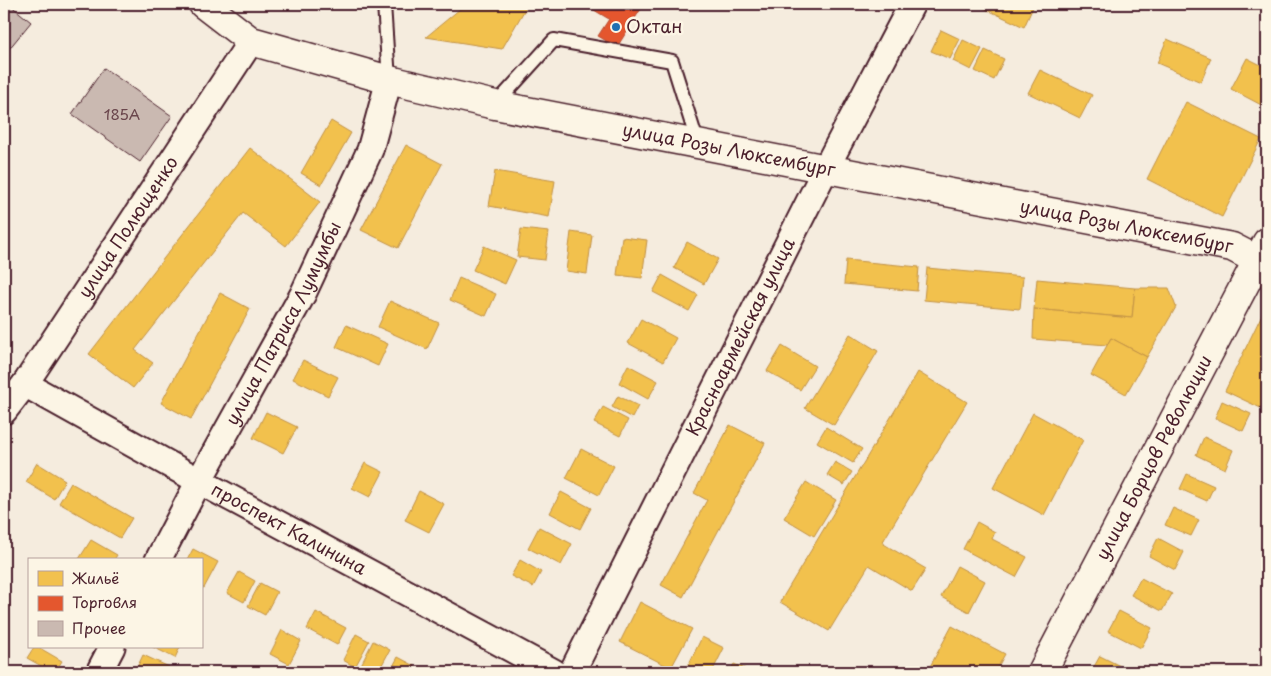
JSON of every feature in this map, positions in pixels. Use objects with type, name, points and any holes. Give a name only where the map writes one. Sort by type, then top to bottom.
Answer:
[{"type":"main road","name":"улица Розы Люксембург","points":[[203,4],[251,41],[389,80],[495,105],[1232,247],[1264,256]]},
{"type":"main road","name":"улица Борцов Революции","points":[[1042,672],[1264,256]]},
{"type":"street","name":"Красноармейская улица","points":[[572,672],[826,168],[912,4]]},
{"type":"street","name":"улица Полющенко","points":[[4,410],[25,384],[251,41]]},
{"type":"street","name":"улица Патриса Лумумбы","points":[[159,558],[199,481],[303,294],[370,150],[389,80]]},
{"type":"street","name":"проспект Калинина","points":[[25,384],[199,481],[554,672]]},
{"type":"street","points":[[99,672],[111,648]]},
{"type":"lane","points":[[384,4],[389,80]]},
{"type":"lane","points":[[495,105],[554,40],[672,60],[698,144]]},
{"type":"building: Жильё","points":[[466,4],[528,4],[502,49],[426,37]]},
{"type":"building: Жильё","points":[[975,4],[1033,4],[1034,5],[1024,27]]},
{"type":"building: Жильё","points":[[941,30],[960,39],[950,59],[931,51]]},
{"type":"building: Жильё","points":[[1167,39],[1211,58],[1201,82],[1157,63]]},
{"type":"building: Жильё","points":[[963,40],[982,49],[971,70],[953,61]]},
{"type":"building: Жильё","points":[[985,50],[1004,59],[994,80],[975,71]]},
{"type":"building: Жильё","points":[[1247,58],[1267,68],[1267,108],[1231,89]]},
{"type":"building: Жильё","points":[[1040,70],[1092,95],[1080,118],[1028,93]]},
{"type":"building: Жильё","points":[[1186,102],[1261,139],[1222,217],[1147,179]]},
{"type":"building: Жильё","points":[[331,121],[351,133],[321,185],[301,173]]},
{"type":"building: Жильё","points":[[406,145],[442,164],[398,248],[361,230]]},
{"type":"building: Жильё","points":[[250,148],[320,202],[286,246],[243,213],[135,350],[153,363],[133,388],[89,354]]},
{"type":"building: Жильё","points":[[495,171],[555,181],[549,217],[489,206]]},
{"type":"building: Жильё","points":[[521,229],[549,232],[545,260],[517,257]]},
{"type":"building: Жильё","points":[[571,232],[592,235],[587,274],[566,271]]},
{"type":"building: Жильё","points":[[622,237],[647,240],[642,278],[617,275]]},
{"type":"building: Жильё","points":[[687,242],[718,259],[704,284],[674,268]]},
{"type":"building: Жильё","points":[[484,246],[516,260],[505,284],[473,270]]},
{"type":"building: Жильё","points":[[846,260],[919,267],[917,291],[844,284]]},
{"type":"building: Жильё","points":[[927,268],[1023,277],[1020,309],[924,300]]},
{"type":"building: Жильё","points":[[662,275],[698,295],[689,311],[653,292]]},
{"type":"building: Жильё","points":[[459,278],[496,294],[486,316],[450,300]]},
{"type":"building: Жильё","points":[[1037,279],[1135,288],[1132,318],[1034,309]]},
{"type":"building: Жильё","points":[[1135,288],[1169,288],[1176,307],[1147,357],[1111,338],[1107,345],[1033,339],[1034,309],[1132,318]]},
{"type":"building: Жильё","points":[[220,293],[250,309],[191,419],[161,403]]},
{"type":"building: Жильё","points":[[390,301],[439,323],[427,349],[378,327]]},
{"type":"building: Жильё","points":[[1267,304],[1267,411],[1225,391]]},
{"type":"building: Жильё","points":[[641,319],[676,338],[663,362],[628,343]]},
{"type":"building: Жильё","points":[[346,325],[388,344],[378,366],[336,347]]},
{"type":"building: Жильё","points":[[850,334],[878,351],[834,425],[805,408]]},
{"type":"building: Жильё","points":[[1111,338],[1147,357],[1126,394],[1091,375]]},
{"type":"building: Жильё","points":[[782,346],[815,366],[800,390],[767,371]]},
{"type":"building: Жильё","points":[[303,360],[338,377],[328,396],[293,379]]},
{"type":"building: Жильё","points":[[628,365],[658,381],[648,399],[619,383]]},
{"type":"building: Жильё","points":[[918,372],[967,402],[882,543],[926,569],[912,591],[869,565],[829,631],[780,602]]},
{"type":"building: Жильё","points":[[618,396],[638,406],[632,418],[612,407]]},
{"type":"building: Жильё","points":[[1222,401],[1251,414],[1243,431],[1215,418]]},
{"type":"building: Жильё","points":[[603,407],[628,420],[620,436],[594,423]]},
{"type":"building: Жильё","points":[[266,412],[297,427],[283,453],[253,438]]},
{"type":"building: Жильё","points":[[1033,413],[1083,440],[1044,515],[993,488]]},
{"type":"building: Жильё","points":[[730,425],[765,443],[683,597],[661,585],[707,500],[694,493]]},
{"type":"building: Жильё","points":[[826,427],[862,449],[853,463],[817,442]]},
{"type":"building: Жильё","points":[[1204,437],[1233,450],[1225,469],[1196,455]]},
{"type":"building: Жильё","points":[[581,449],[614,466],[599,495],[566,478]]},
{"type":"building: Жильё","points":[[835,462],[852,472],[844,485],[827,475]]},
{"type":"building: Жильё","points":[[37,463],[65,480],[54,499],[26,482]]},
{"type":"building: Жильё","points":[[365,463],[383,472],[370,497],[352,488]]},
{"type":"building: Жильё","points":[[1187,474],[1214,486],[1207,501],[1180,489]]},
{"type":"building: Жильё","points":[[806,482],[836,500],[814,536],[784,518]]},
{"type":"building: Жильё","points":[[71,483],[132,518],[120,538],[59,503]]},
{"type":"building: Жильё","points":[[419,491],[444,504],[429,532],[405,520]]},
{"type":"building: Жильё","points":[[561,492],[591,508],[580,529],[550,513]]},
{"type":"building: Жильё","points":[[1173,508],[1199,520],[1191,536],[1165,525]]},
{"type":"building: Жильё","points":[[977,522],[995,532],[992,539],[1027,557],[1016,577],[963,549]]},
{"type":"building: Жильё","points":[[539,527],[572,544],[561,565],[528,548]]},
{"type":"building: Жильё","points":[[1158,538],[1184,552],[1175,570],[1149,556]]},
{"type":"building: Жильё","points":[[91,540],[117,555],[115,558],[80,558]]},
{"type":"building: Жильё","points":[[193,549],[218,562],[204,588],[202,587],[202,558],[188,558]]},
{"type":"building: Жильё","points":[[520,560],[541,572],[533,587],[511,576]]},
{"type":"building: Жильё","points":[[957,566],[985,581],[969,612],[941,597]]},
{"type":"building: Жильё","points":[[239,572],[255,581],[244,602],[227,593]]},
{"type":"building: Жильё","points":[[1141,578],[1172,594],[1162,611],[1131,595]]},
{"type":"building: Жильё","points":[[260,583],[277,592],[265,615],[248,606]]},
{"type":"building: Жильё","points":[[640,602],[692,629],[671,668],[620,642]]},
{"type":"building: Жильё","points":[[1119,611],[1152,628],[1141,648],[1108,631]]},
{"type":"building: Жильё","points":[[316,612],[346,628],[337,645],[307,629]]},
{"type":"building: Жильё","points":[[952,626],[1005,654],[995,672],[927,672]]},
{"type":"building: Жильё","points":[[282,630],[301,641],[289,664],[270,654]]},
{"type":"building: Жильё","points":[[356,634],[369,641],[355,667],[343,660]]},
{"type":"building: Жильё","points":[[702,637],[724,648],[712,672],[685,672]]},
{"type":"building: Жильё","points":[[373,641],[390,650],[378,672],[365,672],[359,669]]},
{"type":"building: Жильё","points":[[33,648],[40,648],[62,661],[55,672],[52,672],[27,658]]},
{"type":"building: Жильё","points":[[155,648],[180,648],[175,658]]},
{"type":"building: Жильё","points":[[143,655],[169,667],[167,672],[135,672]]},
{"type":"building: Жильё","points":[[1100,656],[1132,672],[1091,672]]},
{"type":"building: Жильё","points":[[398,657],[415,666],[412,672],[390,672]]},
{"type":"building: Жильё","points":[[734,664],[745,669],[743,672],[729,672]]},
{"type":"building: Торговля","name":"Октан","points":[[584,4],[644,4],[617,47],[598,36],[609,19]]},
{"type":"building: Прочее","points":[[4,4],[9,4],[31,22],[4,55]]},
{"type":"building: Прочее","points":[[104,68],[172,116],[140,162],[72,114]]},
{"type":"place","name":"Октан","points":[[616,27]]}]
